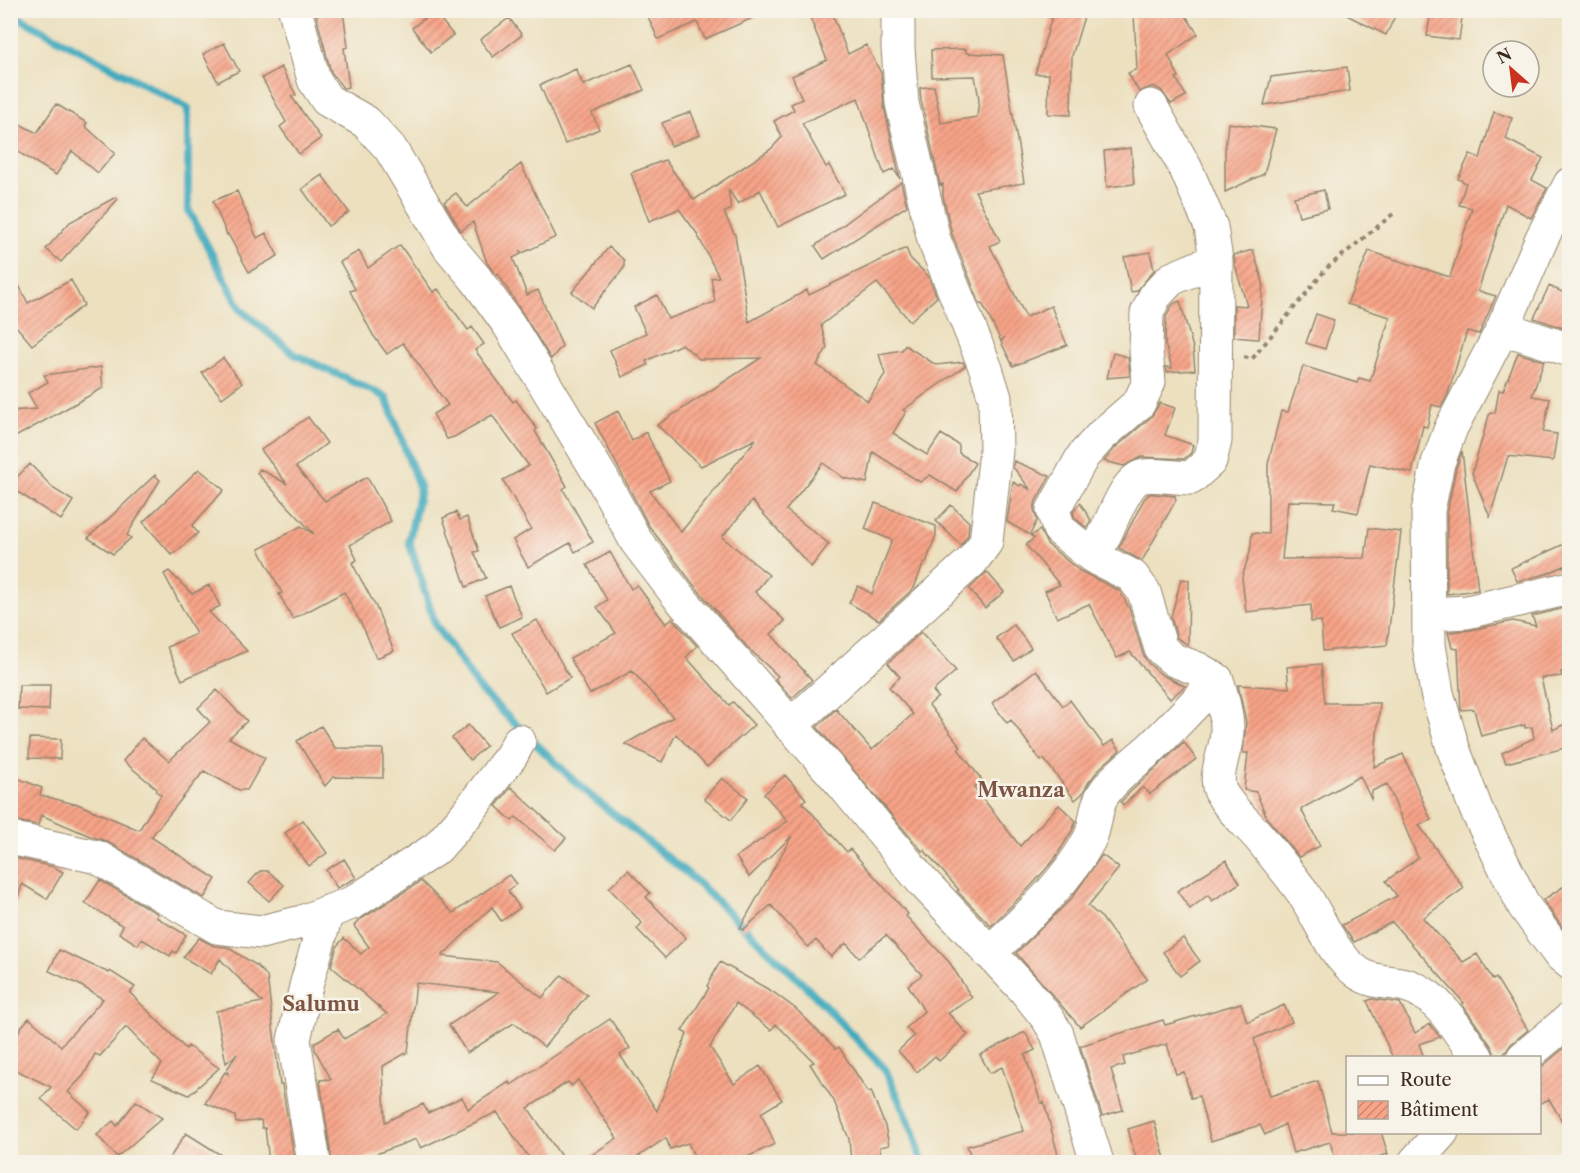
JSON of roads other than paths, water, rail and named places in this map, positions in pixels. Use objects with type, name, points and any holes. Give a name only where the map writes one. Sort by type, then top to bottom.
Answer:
[{"type":"street","points":[[295,10],[314,80],[327,100],[366,122],[390,148],[449,247],[477,279],[509,325],[603,480],[636,541],[678,596],[844,786],[922,881],[1026,990],[1048,1019],[1057,1034],[1097,1162]]},
{"type":"street","points":[[790,726],[972,561],[986,542],[996,452],[995,398],[986,369],[934,240],[902,103],[898,10]]},
{"type":"street","points":[[1092,556],[1098,550],[1108,531],[1125,492],[1136,479],[1145,476],[1191,478],[1210,461],[1215,441],[1216,260],[1211,227],[1186,169],[1152,106]]},
{"type":"street","points":[[1569,184],[1542,238],[1503,328],[1451,428],[1438,463],[1428,511],[1429,645],[1437,693],[1453,748],[1476,809],[1524,906],[1559,954],[1569,963]]},
{"type":"street","points":[[1216,260],[1171,279],[1155,296],[1147,313],[1146,351],[1149,382],[1139,403],[1102,435],[1083,456],[1053,510],[1059,529],[1092,556],[1132,576],[1144,592],[1161,649],[1174,660],[1198,669],[1217,680],[1224,704],[1227,730],[1219,788],[1231,807],[1257,834],[1302,891],[1335,948],[1358,973],[1378,981],[1407,986],[1427,996],[1442,1008],[1476,1056]]},
{"type":"street","points":[[1503,328],[1569,350]]},
{"type":"street","points":[[1429,614],[1467,612],[1569,588]]},
{"type":"street","points":[[989,953],[1076,863],[1095,825],[1096,812],[1102,795],[1217,680]]},
{"type":"street","points":[[10,838],[96,856],[217,927],[261,932],[302,922],[354,902],[437,848],[473,807],[511,756],[519,741]]},
{"type":"street","points":[[314,1162],[294,1040],[306,986],[327,912]]},
{"type":"street","points":[[1525,1056],[1569,1019]]},
{"type":"street","points":[[1414,1162],[1440,1134]]},
{"type":"waterway","points":[[10,13],[188,108],[188,209],[241,310],[294,354],[386,397],[420,489],[409,541],[435,624],[480,690],[586,792],[688,874],[809,989],[885,1069],[914,1133],[922,1162]]},
{"type":"district","name":"Mwanza","points":[[1021,790]]},
{"type":"district","name":"Salumu","points":[[321,1004]]}]
